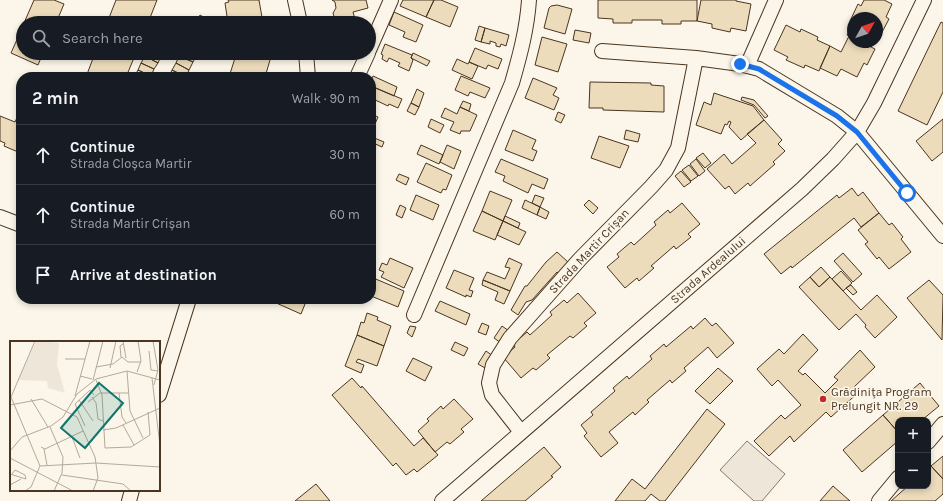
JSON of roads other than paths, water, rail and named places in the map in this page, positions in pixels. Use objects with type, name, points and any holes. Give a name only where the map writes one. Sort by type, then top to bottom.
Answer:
[{"type":"street","points":[[295,0],[298,16]]},
{"type":"street","points":[[376,34],[391,0]]},
{"type":"street","points":[[414,315],[512,83],[523,48],[529,0]]},
{"type":"street","points":[[747,66],[776,0]]},
{"type":"street","name":"Strada Ardealului","points":[[442,501],[802,188],[833,159],[857,132],[874,103],[924,0]]},
{"type":"street","points":[[602,51],[696,58],[740,64],[759,69],[837,116],[857,132],[943,236]]},
{"type":"street","name":"Strada Martir Crișan","points":[[521,432],[492,395],[489,383],[493,365],[514,332],[580,259],[666,170],[678,148],[696,58]]},
{"type":"street","points":[[307,60],[308,72]]},
{"type":"street","points":[[359,72],[365,60]]},
{"type":"street","points":[[2,223],[16,224]]},
{"type":"street","points":[[160,392],[187,304]]},
{"type":"street","points":[[931,438],[943,424]]},
{"type":"street","points":[[879,501],[895,482]]},
{"type":"street","points":[[129,501],[132,491]]},
{"type":"place","name":"Grădiniţa Program Prelungit NR. 29","points":[[823,399]]}]
